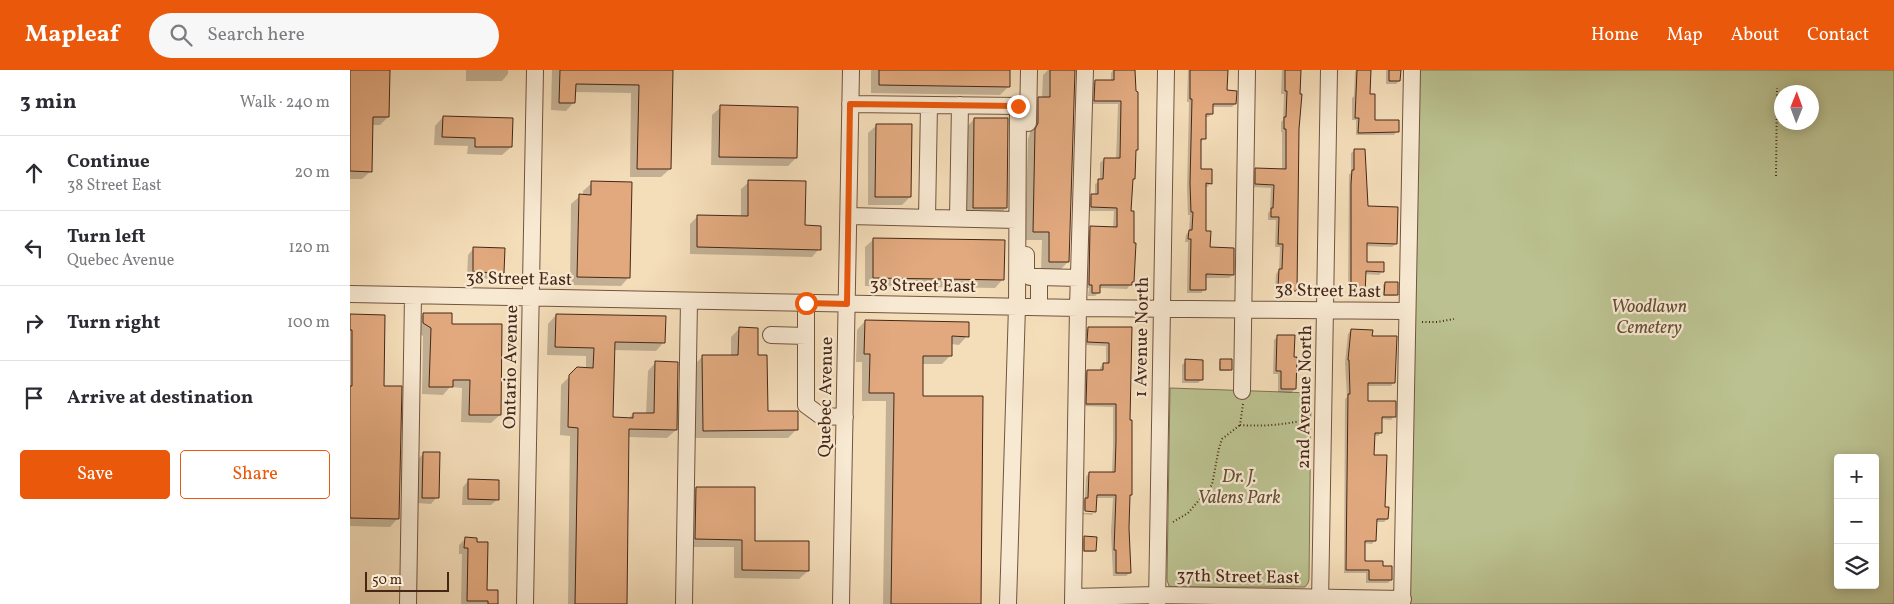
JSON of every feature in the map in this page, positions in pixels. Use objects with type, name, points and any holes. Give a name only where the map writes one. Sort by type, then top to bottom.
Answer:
[{"type":"street","name":"Ontario Avenue","points":[[525,604],[536,70]]},
{"type":"street","name":"Quebec Avenue","points":[[841,604],[851,70]]},
{"type":"street","points":[[1008,604],[1017,306],[1018,70]]},
{"type":"street","points":[[1029,70],[1026,272],[1030,277],[1079,278]]},
{"type":"street","points":[[1073,600],[1078,308],[1085,70]]},
{"type":"street","name":"1 Avenue North","points":[[1157,600],[1166,70]]},
{"type":"street","points":[[1242,391],[1247,70]]},
{"type":"street","name":"2nd Avenue North","points":[[1320,600],[1329,70]]},
{"type":"street","points":[[1402,601],[1412,70]]},
{"type":"street","points":[[850,104],[1018,106]]},
{"type":"street","points":[[928,218],[929,105]]},
{"type":"street","points":[[958,218],[960,106]]},
{"type":"street","points":[[848,216],[1018,220]]},
{"type":"street","points":[[1039,277],[1039,307]]},
{"type":"street","name":"38 Street East","points":[[350,294],[1078,308],[1325,310],[1406,316]]},
{"type":"street","points":[[408,604],[413,296]]},
{"type":"street","points":[[684,604],[690,301]]},
{"type":"street","points":[[806,303],[806,405],[821,416],[845,417]]},
{"type":"street","points":[[771,335],[806,336]]},
{"type":"street","name":"37th Street East","points":[[1073,600],[1402,601]]},
{"type":"path","points":[[1776,176],[1777,130]]},
{"type":"path","points":[[1406,316],[1438,322],[1454,320]]},
{"type":"path","points":[[1240,425],[1244,399],[1242,391]]},
{"type":"path","points":[[1166,526],[1188,513],[1212,485],[1222,439],[1240,425],[1261,427],[1289,424],[1313,418]]},
{"type":"green space","name":"Woodlawn Cemetery","points":[[1418,70],[1894,70],[1894,604],[1408,604]]},
{"type":"green space","name":"Dr. J. Valens Park","points":[[1170,388],[1311,393],[1309,579],[1305,587],[1169,586],[1167,580]]},
{"type":"building","points":[[350,70],[390,70],[389,117],[373,117],[372,172],[350,171]]},
{"type":"building","points":[[560,70],[673,70],[671,169],[637,169],[639,85],[576,84],[575,103],[559,103]]},
{"type":"building","points":[[879,70],[1010,70],[1010,87],[879,85]]},
{"type":"building","points":[[1050,70],[1075,70],[1069,262],[1049,262],[1049,232],[1033,232],[1035,129],[1038,123],[1038,97],[1050,97]]},
{"type":"building","points":[[1114,70],[1135,70],[1136,91],[1138,92],[1138,150],[1136,150],[1131,211],[1134,211],[1134,243],[1136,243],[1134,282],[1132,282],[1132,285],[1100,285],[1100,293],[1092,293],[1092,285],[1089,285],[1090,226],[1117,227],[1117,208],[1091,207],[1091,194],[1098,194],[1098,179],[1103,179],[1104,158],[1120,158],[1121,101],[1094,101],[1095,80],[1114,80]]},
{"type":"building","points":[[1190,70],[1228,70],[1227,90],[1237,91],[1236,104],[1213,104],[1213,114],[1206,114],[1206,139],[1201,139],[1201,169],[1212,169],[1212,184],[1206,183],[1206,231],[1211,231],[1210,247],[1234,248],[1234,275],[1206,274],[1206,290],[1190,290],[1191,239],[1188,239],[1189,230],[1192,230],[1193,212],[1191,212],[1190,183],[1192,99],[1190,99]]},
{"type":"building","points":[[1285,70],[1301,70],[1297,291],[1282,291],[1282,287],[1278,287],[1279,269],[1282,269],[1283,244],[1278,244],[1279,217],[1271,217],[1274,185],[1255,184],[1255,168],[1286,169],[1286,129],[1284,129],[1284,117],[1286,117],[1287,91],[1285,91]]},
{"type":"building","points":[[1357,70],[1371,70],[1370,94],[1375,94],[1375,120],[1399,120],[1399,132],[1358,133],[1359,118],[1355,118]]},
{"type":"building","points":[[1389,70],[1401,70],[1400,81],[1389,81]]},
{"type":"building","points":[[720,105],[798,107],[797,158],[719,157]]},
{"type":"building","points":[[443,116],[513,118],[512,147],[475,147],[475,138],[442,137]]},
{"type":"building","points":[[974,118],[1008,118],[1007,208],[973,208]]},
{"type":"building","points":[[876,124],[912,124],[911,197],[875,197]]},
{"type":"building","points":[[1354,149],[1365,149],[1368,206],[1398,207],[1397,244],[1367,243],[1367,262],[1384,262],[1384,272],[1366,271],[1365,294],[1351,294],[1351,184],[1352,170],[1354,170]]},
{"type":"building","points":[[748,180],[806,181],[805,225],[821,226],[821,250],[697,247],[697,215],[748,216]]},
{"type":"building","points":[[591,181],[632,182],[630,278],[577,277],[579,194],[591,195]]},
{"type":"building","points":[[873,238],[1005,240],[1004,280],[873,278]]},
{"type":"building","points":[[473,247],[505,248],[504,273],[473,272]]},
{"type":"building","points":[[1385,282],[1398,282],[1398,295],[1384,295]]},
{"type":"building","points":[[423,313],[452,313],[452,324],[502,324],[501,415],[469,415],[470,380],[453,380],[453,387],[429,387],[431,328],[423,323]]},
{"type":"building","points":[[350,314],[385,315],[384,386],[402,386],[399,519],[350,518],[352,330],[350,330]]},
{"type":"building","points":[[556,314],[666,316],[665,343],[615,342],[613,417],[633,418],[633,413],[654,413],[655,361],[678,362],[677,430],[629,429],[627,604],[575,604],[578,428],[568,427],[569,375],[577,367],[593,368],[594,348],[555,347]]},
{"type":"building","points":[[865,320],[969,322],[969,337],[952,336],[952,356],[923,356],[923,396],[983,396],[981,604],[891,604],[894,393],[869,393],[870,354],[864,354]]},
{"type":"building","points":[[739,327],[758,328],[758,355],[767,355],[768,411],[798,411],[798,430],[703,431],[702,355],[738,355]]},
{"type":"building","points":[[1088,327],[1132,327],[1130,420],[1132,420],[1132,495],[1130,495],[1129,528],[1131,573],[1116,573],[1116,550],[1114,550],[1116,495],[1097,495],[1096,512],[1085,511],[1085,498],[1088,498],[1089,472],[1115,472],[1116,441],[1116,404],[1086,404],[1087,370],[1103,370],[1103,363],[1109,363],[1109,343],[1087,342]]},
{"type":"building","points":[[1351,329],[1373,330],[1372,336],[1397,336],[1395,383],[1368,383],[1368,401],[1396,401],[1396,417],[1382,417],[1382,433],[1375,433],[1374,455],[1387,455],[1385,507],[1389,507],[1388,519],[1377,519],[1376,541],[1365,541],[1365,561],[1383,561],[1383,566],[1392,566],[1392,580],[1369,580],[1369,570],[1346,570],[1348,394],[1350,394],[1348,360]]},
{"type":"building","points":[[1277,335],[1295,335],[1294,357],[1297,357],[1296,389],[1281,389],[1281,371],[1276,371]]},
{"type":"building","points":[[1185,359],[1203,360],[1203,380],[1185,380]]},
{"type":"building","points":[[1220,359],[1232,359],[1232,370],[1220,370]]},
{"type":"building","points":[[423,452],[440,452],[439,498],[422,498]]},
{"type":"building","points":[[468,479],[499,480],[499,500],[468,499]]},
{"type":"building","points":[[696,487],[755,487],[755,541],[809,541],[809,571],[742,570],[742,540],[695,539]]},
{"type":"building","points":[[1084,536],[1097,537],[1096,551],[1084,551]]},
{"type":"building","points":[[465,537],[477,538],[477,542],[488,542],[487,590],[498,590],[498,604],[488,604],[488,601],[467,601],[468,548],[464,548]]},
{"type":"route","points":[[806,303],[847,304],[850,104],[1018,106]]}]
